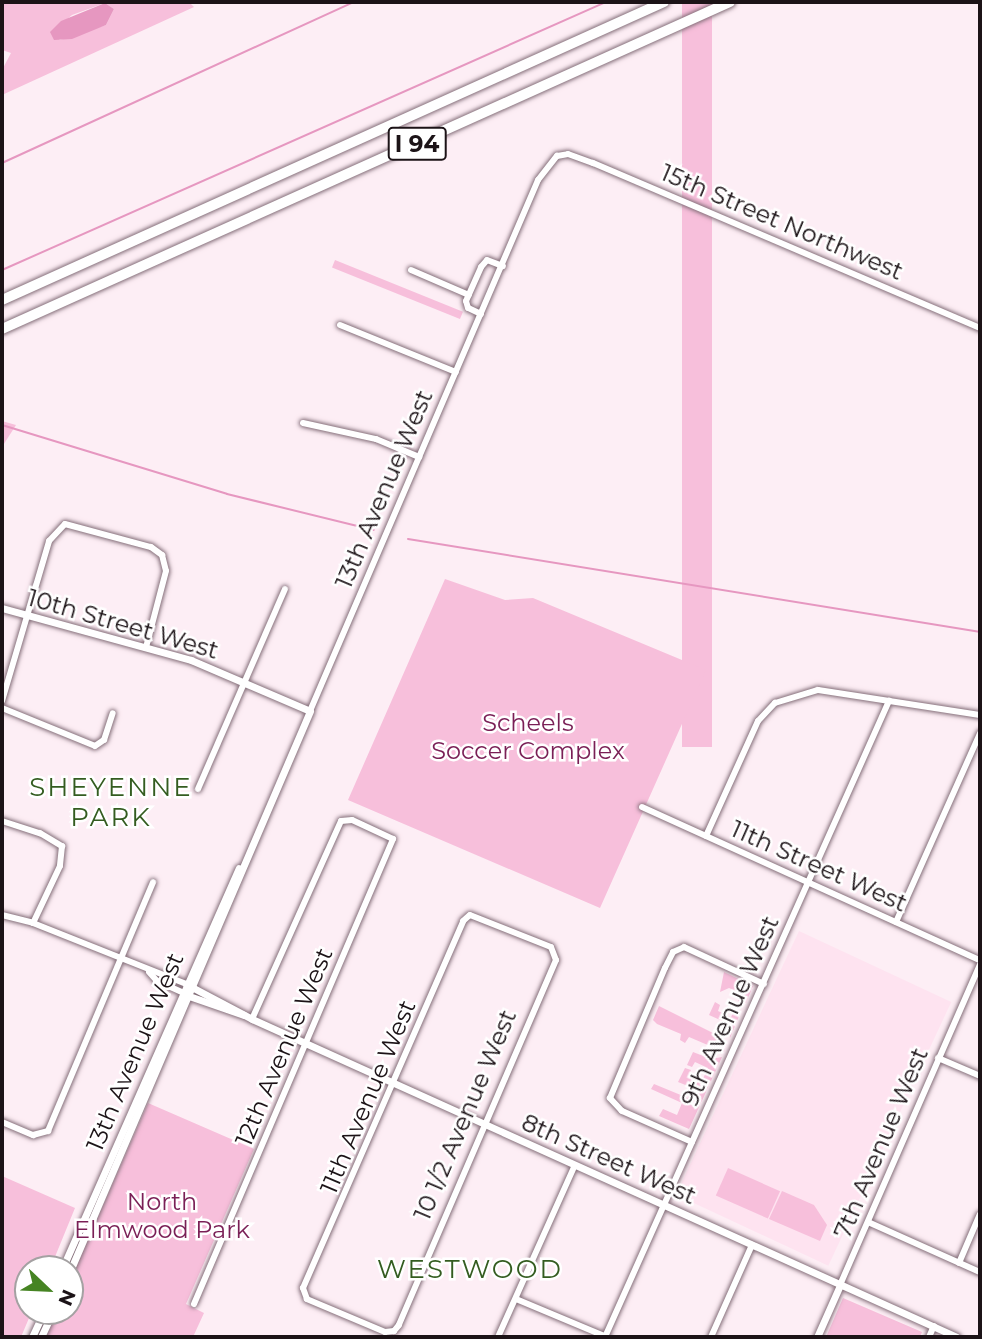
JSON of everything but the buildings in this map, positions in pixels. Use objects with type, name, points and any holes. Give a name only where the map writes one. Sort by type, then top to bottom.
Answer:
[{"type":"highway","name":"I 94","points":[[2,300],[664,2]]},
{"type":"highway","name":"I 94","points":[[2,329],[730,2]]},
{"type":"street","name":"13th Avenue West","points":[[68,1255],[190,986],[543,169],[556,156],[568,154]]},
{"type":"street","name":"15th Street Northwest","points":[[568,154],[980,328]]},
{"type":"street","points":[[481,314],[466,305],[484,262],[503,266]]},
{"type":"street","points":[[411,271],[469,295]]},
{"type":"street","points":[[340,325],[456,372]]},
{"type":"street","points":[[303,424],[376,439],[419,457]]},
{"type":"street","points":[[2,701],[49,541],[57,528],[72,525],[151,547],[162,555],[166,572],[146,647]]},
{"type":"street","points":[[198,789],[285,589]]},
{"type":"street","name":"10th Street West","points":[[2,608],[146,647],[245,682],[310,711]]},
{"type":"street","points":[[706,836],[758,721],[775,703],[818,690],[980,715]]},
{"type":"street","name":"9th Avenue West","points":[[606,1337],[889,701]]},
{"type":"street","points":[[2,708],[95,746],[104,740],[113,713]]},
{"type":"street","points":[[896,922],[980,733]]},
{"type":"street","name":"11th Street West","points":[[642,807],[980,962]]},
{"type":"street","points":[[2,821],[40,833],[62,846],[60,866],[33,923]]},
{"type":"street","name":"12th Avenue West","points":[[194,1304],[393,847],[393,839],[360,824],[345,821],[336,829],[248,1017]]},
{"type":"street","points":[[2,1122],[43,1135],[122,961],[153,882]]},
{"type":"street","name":"10 1/2 Avenue West","points":[[394,1331],[556,960],[555,953],[470,915]]},
{"type":"street","name":"11th Avenue West","points":[[394,1331],[385,1332],[303,1294],[463,921],[470,915]]},
{"type":"street","name":"8th Street West","points":[[2,922],[6,916],[33,923],[149,972],[190,986],[248,1017]]},
{"type":"street","points":[[692,1142],[622,1111],[610,1098],[665,968],[679,948],[692,948],[764,984]]},
{"type":"street","name":"7th Avenue West","points":[[817,1337],[980,962]]},
{"type":"street","name":"8th Street West","points":[[149,972],[157,981],[248,1017],[957,1337]]},
{"type":"street","name":"13th Avenue West","points":[[77,1255],[186,994]]},
{"type":"street","points":[[938,1058],[980,1076]]},
{"type":"street","points":[[498,1337],[575,1165]]},
{"type":"street","points":[[959,1263],[980,1214]]},
{"type":"street","points":[[868,1222],[980,1272]]},
{"type":"street","points":[[711,1337],[752,1245]]},
{"type":"street","points":[[516,1299],[606,1337]]},
{"type":"street","points":[[929,1337],[934,1326]]},
{"type":"shaded area","points":[[105,3],[114,9],[106,25],[72,39],[54,40],[50,32],[61,21]]},
{"type":"shaded area","points":[[799,931],[951,1002],[828,1266],[676,1195]]},
{"type":"green space","points":[[2,2],[189,2],[194,7],[2,95],[2,70],[11,53],[2,50]],"holes":[[[105,3],[114,9],[106,25],[60,40],[51,33],[72,15]]]},
{"type":"green space","points":[[682,2],[712,2],[712,747],[682,747]]},
{"type":"green space","points":[[335,260],[463,312],[460,319],[332,267]]},
{"type":"green space","points":[[2,421],[16,425],[2,447]]},
{"type":"green space","name":"Scheels Soccer Complex","points":[[445,579],[505,600],[533,598],[706,670],[600,908],[348,800]]},
{"type":"green space","points":[[724,972],[753,986],[746,1003],[738,1001],[741,993],[729,988],[720,992]]},
{"type":"green space","points":[[715,1002],[720,1005],[718,1011],[731,1017],[734,1011],[740,1014],[730,1038],[729,1024],[709,1015]]},
{"type":"green space","points":[[659,1006],[721,1037],[727,1044],[724,1052],[689,1037],[685,1043],[680,1040],[681,1034],[657,1024],[653,1020]]},
{"type":"green space","points":[[693,1052],[711,1059],[722,1057],[689,1129],[659,1116],[663,1109],[677,1115],[682,1103],[651,1089],[654,1084],[688,1098],[693,1088],[678,1082],[685,1068],[691,1070],[688,1077],[701,1083],[708,1068],[695,1062],[692,1067],[687,1065]]},
{"type":"green space","name":"North Elmwood Park","points":[[148,1103],[254,1149],[186,1304],[204,1313],[193,1337],[46,1337],[51,1325],[84,1325],[84,1255],[81,1255]]},
{"type":"green space","points":[[728,1168],[780,1191],[768,1219],[716,1195]]},
{"type":"green space","points":[[2,1176],[75,1208],[56,1255],[14,1255],[14,1325],[26,1325],[21,1337],[2,1337]]},
{"type":"green space","points":[[782,1191],[814,1205],[827,1225],[820,1241],[769,1219]]},
{"type":"green space","points":[[843,1298],[922,1332],[920,1337],[826,1337]]},
{"type":"waterway","points":[[2,163],[353,2]]},
{"type":"waterway","points":[[2,270],[606,2]]},
{"type":"waterway","points":[[2,425],[227,494],[374,530]]},
{"type":"waterway","points":[[408,539],[980,632]]},
{"type":"district","name":"SHEYENNE PARK","points":[[111,803]]},
{"type":"district","name":"WESTWOOD","points":[[470,1270]]}]
